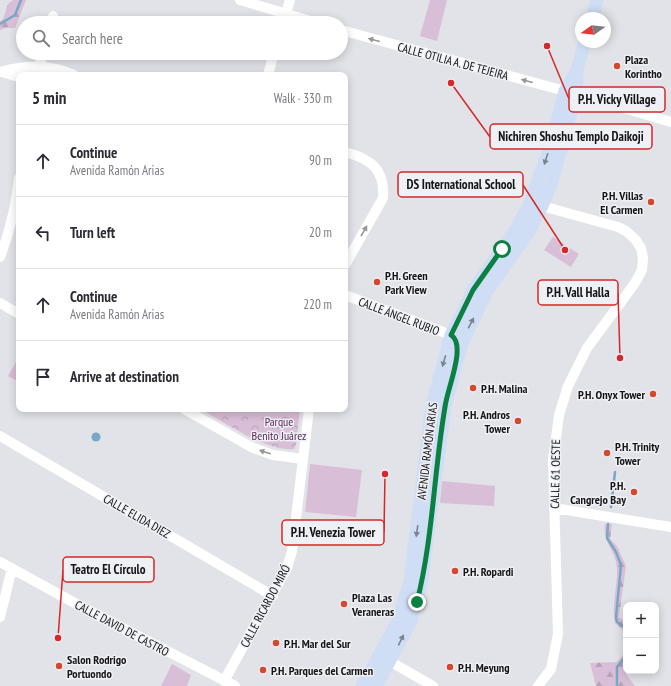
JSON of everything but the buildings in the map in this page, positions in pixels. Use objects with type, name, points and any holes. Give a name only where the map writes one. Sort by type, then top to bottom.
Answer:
[{"type":"main road","points":[[594,12],[597,0]]},
{"type":"main road","name":"AVENIDA RAMÓN ARIAS","points":[[426,504],[434,394],[451,335],[473,290],[516,229],[529,205],[570,92],[583,48]]},
{"type":"main road","name":"AVENIDA RAMÓN ARIAS","points":[[376,686],[410,581],[445,406],[459,353],[466,333],[487,291],[528,233],[542,206],[552,182],[570,92]]},
{"type":"main road","points":[[451,335],[457,341],[459,353]]},
{"type":"main road","name":"AVENIDA RAMÓN ARIAS","points":[[362,686],[385,658]]},
{"type":"street","points":[[240,0],[280,16]]},
{"type":"street","points":[[286,16],[290,0]]},
{"type":"street","name":"CALLE OTILIA A. DE TEJEIRA","points":[[348,32],[570,92],[671,122]]},
{"type":"street","points":[[39,67],[41,60]]},
{"type":"street","points":[[269,72],[272,60]]},
{"type":"street","points":[[1,72],[14,68],[39,67],[56,69],[64,72]]},
{"type":"street","points":[[1,72],[16,76]]},
{"type":"street","points":[[348,153],[360,156],[372,164],[380,175],[383,187],[383,198],[348,259]]},
{"type":"street","points":[[0,257],[10,231],[16,206]]},
{"type":"street","name":"CALLE 61 OESTE","points":[[538,686],[551,669],[558,634],[553,460],[558,415],[568,386],[595,336],[635,283],[642,270],[643,258],[641,248],[635,239],[626,231],[618,227],[542,206]]},
{"type":"street","name":"CALLE ÁNGEL RUBIO","points":[[348,296],[451,335]]},
{"type":"street","points":[[0,303],[16,312]]},
{"type":"street","points":[[189,412],[250,448],[303,459]]},
{"type":"street","name":"CALLE RICARDO MIRÓ","points":[[224,681],[273,596],[287,568],[292,552],[309,412]]},
{"type":"street","name":"CALLE ELIDA DIEZ","points":[[0,436],[273,596]]},
{"type":"street","points":[[554,508],[671,527]]},
{"type":"street","name":"CALLE DAVID DE CASTRO","points":[[0,562],[87,610],[235,686]]},
{"type":"street","points":[[0,617],[12,568]]},
{"type":"street","points":[[385,658],[433,686]]},
{"type":"green space","points":[[13,0],[26,0],[20,16],[16,16],[15,28],[0,30],[0,21],[3,19],[8,4]]},
{"type":"green space","points":[[430,0],[447,0],[437,41],[420,36]]},
{"type":"green space","points":[[553,237],[579,254],[571,267],[544,250]]},
{"type":"green space","points":[[16,362],[16,380],[8,376]]},
{"type":"green space","name":"Parque Benito Juárez","points":[[205,412],[300,412],[296,445],[294,449],[283,449],[271,446],[233,428]]},
{"type":"green space","points":[[310,464],[362,470],[356,517],[305,512]]},
{"type":"green space","points":[[442,481],[495,486],[494,506],[440,503]]},
{"type":"green space","points":[[605,524],[612,524],[610,539],[617,546],[626,566],[619,617],[623,620],[623,630],[615,623],[614,602],[617,582],[617,568],[614,556],[605,536]]},
{"type":"green space","points":[[623,655],[623,674],[626,674],[635,686],[596,686],[590,663],[617,662]]},
{"type":"green space","points":[[172,664],[191,675],[187,686],[161,686]]},
{"type":"water","points":[[96,432],[101,437],[96,442],[91,437]]},
{"type":"waterway","points":[[0,24],[15,15],[21,0]]},
{"type":"waterway","points":[[611,507],[615,472]]},
{"type":"waterway","points":[[608,524],[607,538],[616,552],[621,565],[616,617],[617,622],[623,626]]},
{"type":"waterway","points":[[617,686],[617,667],[623,660]]},
{"type":"place","name":"P.H. Vicky Village","points":[[547,46]]},
{"type":"place","name":"Plaza Korintho","points":[[617,66]]},
{"type":"place","name":"Nichiren Shoshu Templo Daikoji","points":[[451,83]]},
{"type":"place","name":"P.H. Villas El Carmen","points":[[651,202]]},
{"type":"place","name":"DS International School","points":[[565,250]]},
{"type":"place","name":"P.H. Green Park View","points":[[377,282]]},
{"type":"place","name":"P.H. Vall Halla","points":[[620,358]]},
{"type":"place","name":"P.H. Malina","points":[[473,388]]},
{"type":"place","name":"P.H. Onyx Tower","points":[[653,394]]},
{"type":"place","name":"P.H. Andros Tower","points":[[518,421]]},
{"type":"place","name":"P.H. Trinity Tower","points":[[607,453]]},
{"type":"place","name":"P.H. Venezia Tower","points":[[385,474]]},
{"type":"place","name":"P.H. Cangrejo Bay","points":[[634,492]]},
{"type":"place","name":"P.H. Ropardi","points":[[455,571]]},
{"type":"place","name":"Plaza Las Veraneras","points":[[344,604]]},
{"type":"place","name":"Teatro El Círculo","points":[[58,638]]},
{"type":"place","name":"P.H. Mar del Sur","points":[[276,643]]},
{"type":"place","name":"Salon Rodrigo Portuondo","points":[[59,666]]},
{"type":"place","name":"P.H. Meyung","points":[[450,667]]},
{"type":"place","name":"P.H. Parques del Carmen","points":[[263,670]]},
{"type":"route","points":[[417,602],[428,538],[445,406],[452,373],[459,353],[457,341],[451,335],[473,290],[502,249]]}]
